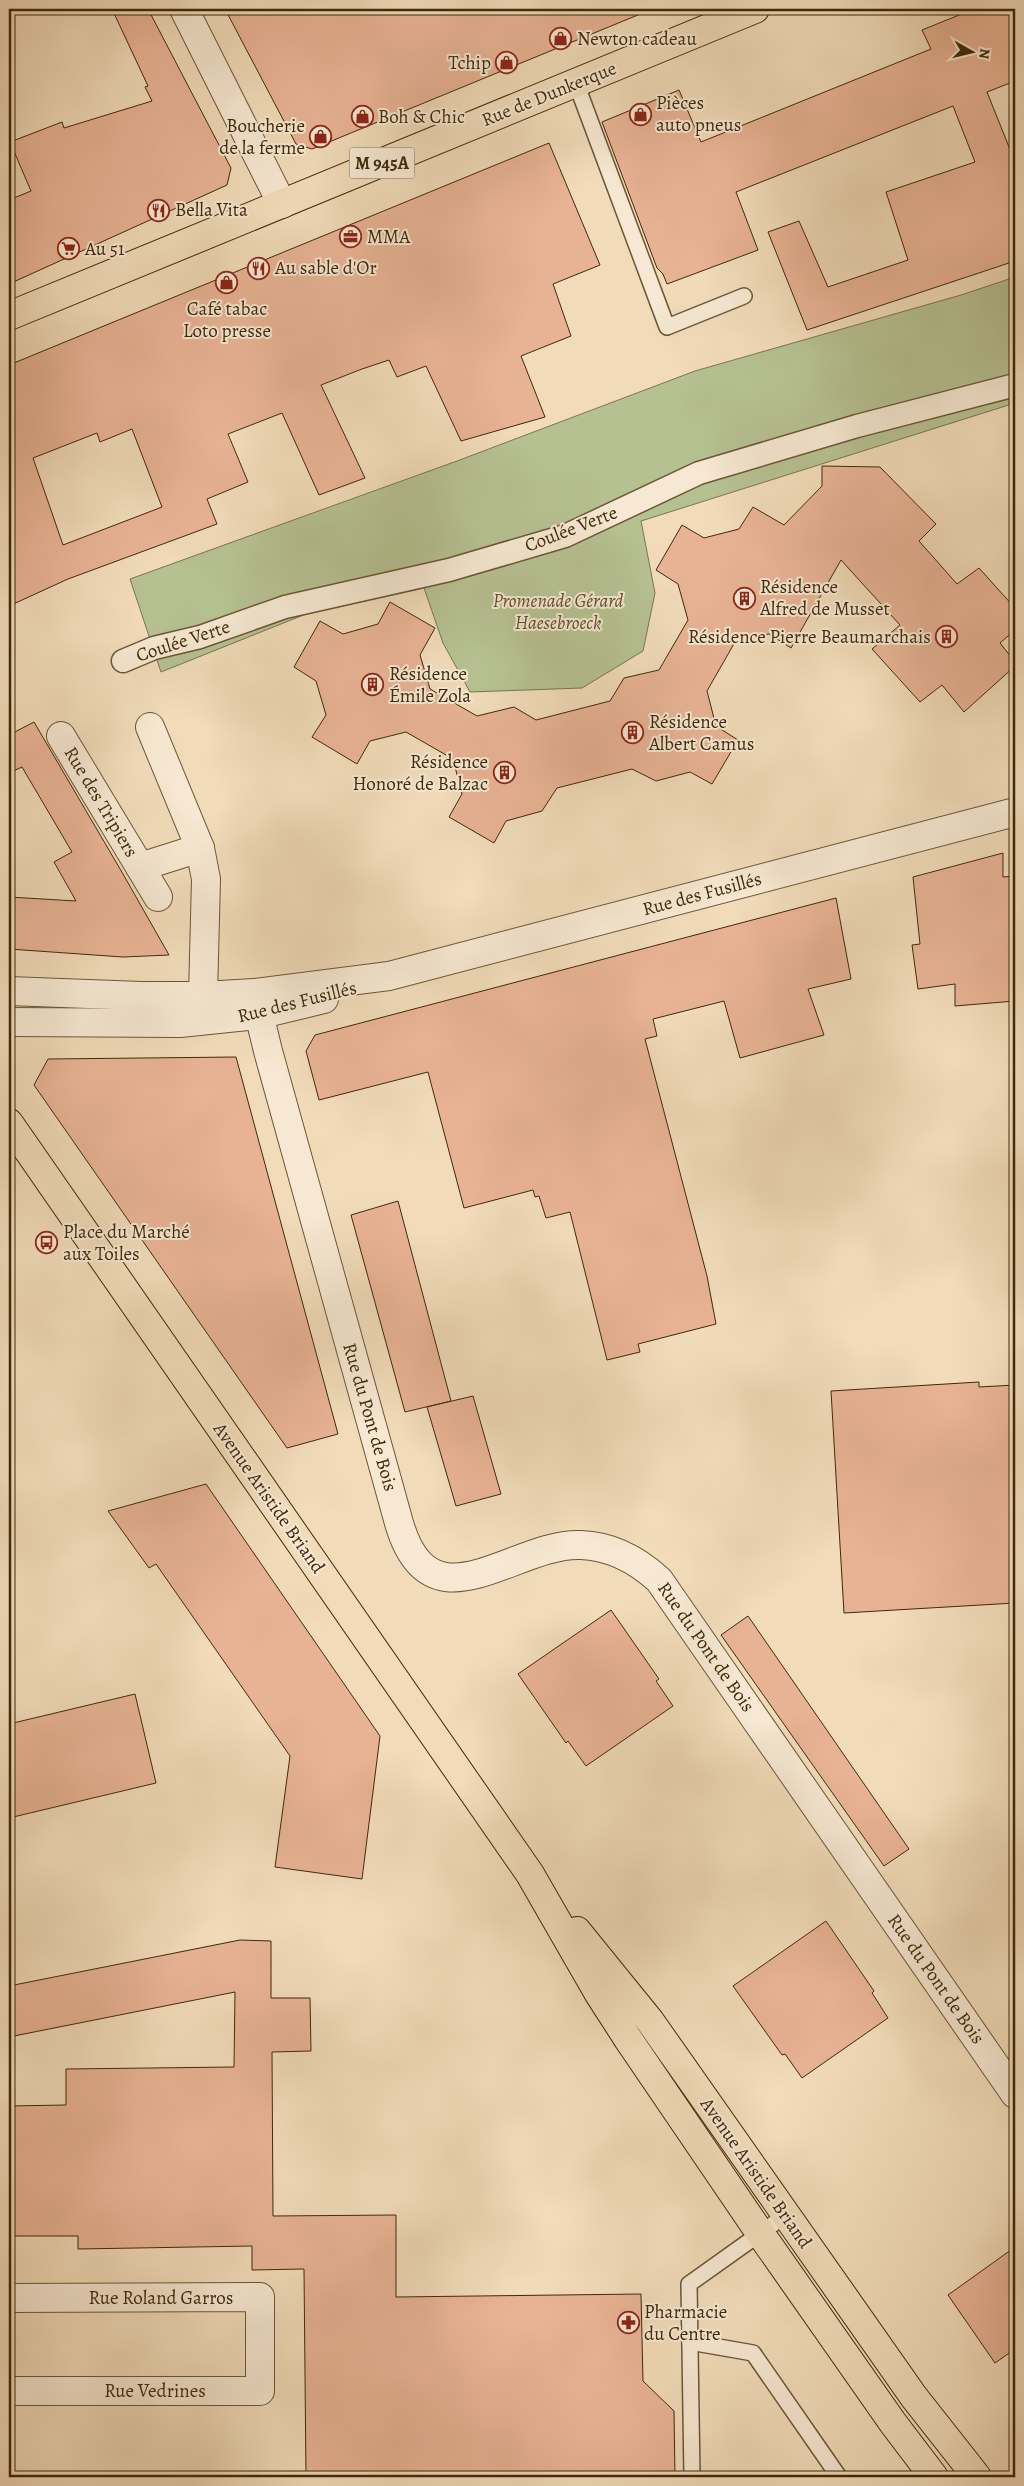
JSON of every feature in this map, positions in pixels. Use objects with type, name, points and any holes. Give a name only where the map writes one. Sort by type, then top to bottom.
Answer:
[{"type":"main road","name":"Rue de Dunkerque","points":[[9,316],[755,9]]},
{"type":"main road","name":"Avenue Aristide Briand","points":[[9,1123],[530,1874],[650,2021],[914,2398],[976,2477]]},
{"type":"main road","name":"Avenue Aristide Briand","points":[[530,1874],[599,1994],[760,2233],[892,2423],[934,2477]]},
{"type":"street","points":[[184,9],[282,204]]},
{"type":"street","name":"Coulée Verte","points":[[122,662],[154,648],[200,637],[284,607],[449,570],[565,536],[699,473],[857,426],[1015,385]]},
{"type":"street","points":[[150,727],[200,848],[206,879],[203,1008]]},
{"type":"street","name":"Rue des Tripiers","points":[[61,736],[158,897]]},
{"type":"street","name":"Rue des Fusillés","points":[[203,1008],[256,1004],[389,976],[1015,812]]},
{"type":"street","name":"Rue des Tripiers","points":[[140,867],[200,848]]},
{"type":"street","points":[[9,991],[141,996],[203,1008]]},
{"type":"street","name":"Rue du Pont de Bois","points":[[256,1004],[399,1522],[412,1552],[433,1573],[443,1578],[457,1578],[474,1575],[551,1550],[581,1545],[617,1552],[632,1559],[660,1580],[1015,2094]]},
{"type":"street","points":[[9,1022],[203,1008]]},
{"type":"street","name":"Rue Roland Garros","points":[[21,2298],[260,2297],[260,2350]]},
{"type":"street","name":"Rue Vedrines","points":[[21,2391],[260,2391],[260,2350]]},
{"type":"lane","points":[[576,83],[667,326],[744,296]]},
{"type":"lane","points":[[692,2477],[689,2284],[786,2215]]},
{"type":"lane","points":[[690,2342],[753,2352],[839,2477]]},
{"type":"green space","name":"Promenade Gérard Haesebroeck","points":[[1015,277],[1015,403],[641,521],[655,593],[643,651],[582,688],[470,692],[443,643],[424,588],[306,614],[161,672],[130,579],[457,461],[695,371],[961,295]]},
{"type":"building","points":[[112,9],[148,9],[231,168],[227,185],[9,284],[9,200],[31,191],[10,142],[62,122],[64,128],[152,101],[145,87],[148,86]]},
{"type":"building","points":[[225,9],[650,10],[312,149],[296,144]]},
{"type":"building","points":[[974,9],[1015,9],[1015,81],[987,92],[1015,162],[1015,261],[807,330],[768,232],[799,221],[828,287],[908,260],[886,192],[975,162],[953,106],[736,192],[758,250],[667,284],[663,274],[657,268],[602,122],[679,90],[701,142],[931,49],[922,30]]},
{"type":"building","points":[[549,143],[600,265],[553,284],[571,336],[521,356],[545,417],[461,441],[426,366],[397,377],[389,360],[362,369],[321,385],[365,478],[319,495],[282,413],[228,434],[248,482],[207,499],[217,524],[68,579],[9,606],[9,365]],"holes":[[[132,429],[162,507],[63,545],[33,458],[97,433],[100,442]]]},
{"type":"building","points":[[822,466],[880,467],[936,524],[919,541],[957,584],[979,568],[1015,608],[1015,630],[1000,643],[1015,662],[1015,666],[964,712],[942,685],[920,702],[872,649],[900,625],[841,560],[791,648],[769,634],[735,642],[707,691],[716,726],[738,740],[712,784],[690,772],[656,781],[632,769],[557,788],[542,811],[506,821],[494,843],[449,817],[462,794],[453,759],[406,732],[370,741],[357,764],[312,737],[326,715],[316,681],[294,667],[320,621],[343,634],[378,624],[390,602],[435,628],[420,655],[430,689],[477,716],[514,707],[536,720],[610,701],[624,678],[659,670],[688,620],[678,584],[656,570],[682,525],[704,538],[739,529],[753,507],[784,525],[822,486]]},
{"type":"building","points":[[34,722],[169,955],[123,957],[9,949],[9,897],[76,901],[54,862],[72,852],[22,767],[9,773],[9,735]]},
{"type":"building","points":[[1003,853],[1003,877],[1015,876],[1015,1001],[955,1006],[955,984],[918,989],[912,945],[920,944],[913,877]]},
{"type":"building","points":[[836,898],[851,979],[808,989],[824,1035],[740,1058],[724,1001],[653,1019],[657,1036],[645,1039],[707,1276],[716,1324],[638,1344],[640,1352],[607,1360],[570,1212],[546,1218],[539,1196],[535,1197],[533,1190],[464,1208],[428,1072],[319,1100],[306,1051],[315,1035]]},
{"type":"building","points":[[236,1057],[338,1434],[287,1448],[34,1085],[48,1059]]},
{"type":"building","points":[[398,1201],[451,1401],[405,1412],[351,1215]]},
{"type":"building","points":[[979,1382],[979,1387],[1015,1385],[1015,1603],[844,1613],[831,1391]]},
{"type":"building","points":[[473,1396],[501,1494],[456,1506],[427,1407]]},
{"type":"building","points":[[206,1484],[380,1736],[362,1879],[275,1867],[290,1756],[156,1564],[149,1568],[108,1511]]},
{"type":"building","points":[[611,1610],[659,1679],[656,1681],[673,1706],[586,1766],[568,1741],[566,1743],[518,1674]]},
{"type":"building","points":[[748,1616],[909,1849],[884,1866],[721,1635]]},
{"type":"building","points":[[135,1694],[156,1783],[9,1818],[9,1724]]},
{"type":"building","points":[[826,1921],[874,1991],[872,1993],[888,2018],[802,2078],[785,2054],[782,2055],[733,1986]]},
{"type":"building","points":[[240,1940],[271,1941],[271,1998],[310,1998],[311,2051],[272,2052],[273,2216],[396,2215],[396,2297],[641,2294],[643,2381],[674,2411],[675,2477],[306,2477],[304,2269],[252,2270],[252,2246],[78,2249],[78,2236],[9,2236],[9,2106],[66,2105],[66,2069],[234,2067],[235,1992],[9,2037],[9,1986]]},
{"type":"building","points":[[1015,2247],[1015,2349],[995,2363],[948,2295]]},
{"type":"place","name":"Newton cadeau","points":[[561,39]]},
{"type":"place","name":"Tchip","points":[[507,63]]},
{"type":"place","name":"Pièces auto pneus","points":[[640,114]]},
{"type":"place","name":"Boh & Chic","points":[[362,117]]},
{"type":"place","name":"Boucherie de la ferme","points":[[321,137]]},
{"type":"place","name":"Bella Vita","points":[[159,210]]},
{"type":"place","name":"MMA","points":[[351,237]]},
{"type":"place","name":"Au 51","points":[[69,249]]},
{"type":"place","name":"Au sable d'Or","points":[[259,268]]},
{"type":"place","name":"Café tabac Loto presse","points":[[227,283]]},
{"type":"place","name":"Résidence Alfred de Musset","points":[[744,598]]},
{"type":"place","name":"Résidence Pierre Beaumarchais","points":[[947,637]]},
{"type":"place","name":"Résidence Émile Zola","points":[[373,685]]},
{"type":"place","name":"Résidence Albert Camus","points":[[633,733]]},
{"type":"place","name":"Résidence Honoré de Balzac","points":[[504,773]]},
{"type":"place","name":"Place du Marché aux Toiles","points":[[47,1243]]},
{"type":"place","name":"Pharmacie du Centre","points":[[628,2323]]}]
